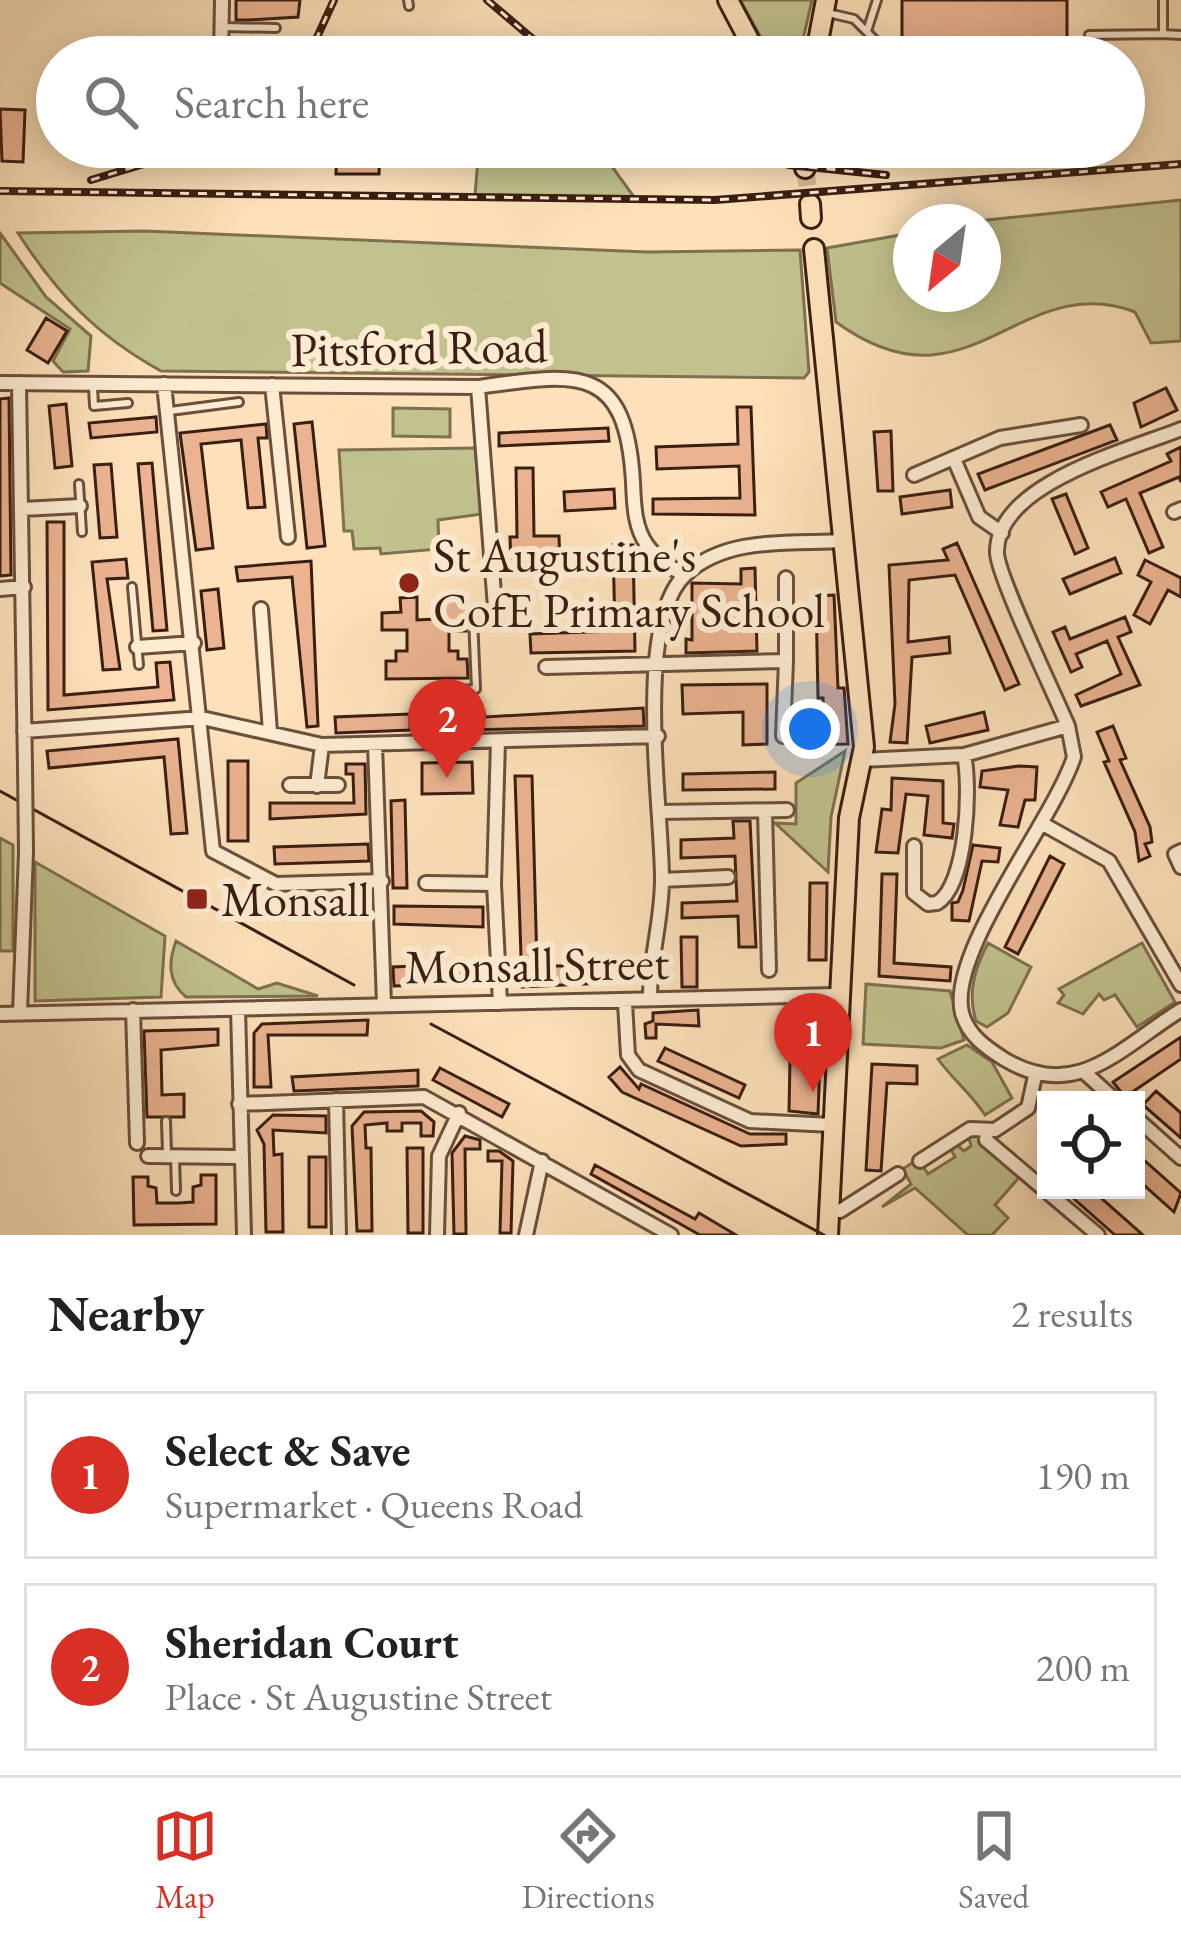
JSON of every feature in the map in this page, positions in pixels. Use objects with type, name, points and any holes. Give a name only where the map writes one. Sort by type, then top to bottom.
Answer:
[{"type":"highway","points":[[728,0],[747,36]]},
{"type":"highway","points":[[819,36],[825,6]]},
{"type":"highway","points":[[814,249],[862,760],[849,818],[836,995],[828,1222]]},
{"type":"street","points":[[222,0],[222,36]]},
{"type":"street","name":"Pitsford Road","points":[[0,383],[478,387],[589,382],[607,392],[623,413],[631,443],[638,528],[648,547],[683,575]]},
{"type":"street","points":[[20,383],[26,852],[20,1012]]},
{"type":"street","points":[[164,384],[202,718],[209,841],[217,856],[282,884],[382,881]]},
{"type":"street","points":[[272,385],[288,537]]},
{"type":"street","points":[[478,387],[495,607]]},
{"type":"street","points":[[914,475],[1000,438],[1041,436],[1081,425]]},
{"type":"street","points":[[1181,429],[1051,482],[1008,514],[997,554],[1068,727],[1074,757],[1043,824],[973,948],[961,989],[961,1009],[975,1037],[1036,1076],[1068,1078],[1181,1010]]},
{"type":"street","points":[[953,459],[979,517],[1002,533]]},
{"type":"street","points":[[22,509],[80,506]]},
{"type":"street","points":[[650,997],[662,880],[654,664],[664,608],[683,575],[731,548],[844,542]]},
{"type":"street","points":[[783,736],[786,578]]},
{"type":"street","points":[[0,590],[24,587]]},
{"type":"street","points":[[261,609],[270,732]]},
{"type":"street","points":[[137,647],[194,643]]},
{"type":"street","points":[[546,667],[786,662]]},
{"type":"street","points":[[25,731],[202,718],[322,745],[658,736]]},
{"type":"street","points":[[862,760],[964,755],[1068,727]]},
{"type":"street","points":[[498,741],[494,884],[500,1003]]},
{"type":"street","points":[[375,744],[384,1004]]},
{"type":"street","points":[[316,785],[322,745]]},
{"type":"street","points":[[914,846],[914,893],[928,904],[937,903],[949,891],[962,847],[964,755]]},
{"type":"street","points":[[290,785],[338,785]]},
{"type":"street","points":[[660,812],[788,809]]},
{"type":"street","points":[[765,811],[770,970]]},
{"type":"street","points":[[1043,824],[1113,866],[1181,985]]},
{"type":"street","points":[[1181,851],[1175,854],[1181,867]]},
{"type":"street","points":[[662,880],[728,877]]},
{"type":"street","points":[[426,883],[494,884]]},
{"type":"street","name":"Monsall Street","points":[[0,1014],[836,995]]},
{"type":"street","points":[[626,1003],[628,1055],[639,1070],[750,1121],[832,1125]]},
{"type":"street","points":[[238,1009],[244,1235]]},
{"type":"street","points":[[133,1010],[137,1143]]},
{"type":"street","points":[[1083,1071],[1105,1091]]},
{"type":"street","points":[[920,1161],[970,1129],[987,1132],[1028,1108],[1036,1076]]},
{"type":"street","points":[[239,1104],[424,1097],[671,1235]]},
{"type":"street","points":[[336,1100],[339,1235]]},
{"type":"street","points":[[437,1235],[439,1156],[458,1113]]},
{"type":"street","points":[[1145,1126],[1181,1158]]},
{"type":"street","points":[[987,1132],[986,1140],[1098,1235]]},
{"type":"street","points":[[148,1156],[240,1157]]},
{"type":"street","points":[[526,1235],[542,1161]]},
{"type":"street","points":[[828,1222],[898,1174]]},
{"type":"lane","points":[[867,31],[877,0]]},
{"type":"lane","points":[[1163,0],[1163,34]]},
{"type":"lane","points":[[825,6],[872,36]]},
{"type":"lane","points":[[222,27],[276,28]]},
{"type":"lane","points":[[1089,35],[1181,34]]},
{"type":"lane","points":[[92,384],[94,406],[128,404]]},
{"type":"lane","points":[[166,411],[239,402]]},
{"type":"lane","points":[[79,484],[82,532]]},
{"type":"lane","points":[[132,587],[139,665]]},
{"type":"lane","points":[[440,743],[437,691],[476,689],[473,617]]},
{"type":"lane","points":[[166,1121],[176,1191]]},
{"type":"green space","points":[[740,0],[812,0],[804,36],[760,36]]},
{"type":"green space","points":[[477,168],[613,168],[634,197],[475,195]]},
{"type":"green space","points":[[1181,200],[1181,341],[1151,343],[1135,312],[1094,304],[1058,309],[958,350],[922,355],[882,348],[836,322],[827,248],[893,236],[893,312],[1001,312],[1001,219]]},
{"type":"green space","points":[[145,231],[647,252],[800,250],[809,372],[804,378],[161,371],[80,312],[18,233]]},
{"type":"green space","points":[[0,233],[46,297],[91,336],[88,371],[63,372],[53,361],[70,329],[0,283]]},
{"type":"green space","points":[[393,408],[450,409],[450,437],[393,436]]},
{"type":"green space","points":[[475,448],[482,514],[438,520],[439,549],[381,554],[380,548],[354,549],[352,531],[344,531],[339,450]]},
{"type":"green space","points":[[845,751],[831,817],[828,872],[775,823],[796,824],[796,783]]},
{"type":"green space","points":[[0,838],[13,845],[13,951],[0,951]]},
{"type":"green space","points":[[35,862],[165,936],[161,997],[35,1001]]},
{"type":"green space","points":[[176,941],[258,989],[277,983],[318,996],[186,997],[171,972]]},
{"type":"green space","points":[[988,943],[1031,967],[1008,1013],[987,1027],[976,1021],[972,991]]},
{"type":"green space","points":[[1142,943],[1175,1002],[1137,1027],[1115,995],[1104,1000],[1099,994],[1083,1014],[1058,1003],[1064,995],[1059,989]]},
{"type":"green space","points":[[866,984],[950,991],[964,1040],[941,1048],[863,1044]]},
{"type":"green space","points":[[967,1045],[992,1062],[1012,1098],[985,1115],[938,1059]]},
{"type":"green space","points":[[976,1133],[1022,1174],[995,1205],[1008,1218],[992,1235],[968,1235],[915,1188],[882,1207],[911,1184],[903,1169],[918,1159],[928,1174],[955,1157],[950,1148],[955,1143],[964,1151],[971,1146],[969,1138]]},
{"type":"building","points":[[236,0],[300,0],[298,17],[236,20]]},
{"type":"building","points":[[902,0],[1067,0],[1067,36],[902,36]]},
{"type":"building","points":[[0,109],[25,110],[23,162],[2,161]]},
{"type":"building","points":[[336,168],[379,168],[379,174],[336,174]]},
{"type":"building","points":[[46,318],[67,331],[48,363],[27,350]]},
{"type":"building","points":[[1166,388],[1177,410],[1141,427],[1134,403]]},
{"type":"building","points":[[9,398],[11,575],[0,576],[0,399]]},
{"type":"building","points":[[66,404],[72,466],[55,468],[49,406]]},
{"type":"building","points":[[737,407],[751,407],[755,515],[653,514],[653,499],[740,498],[739,466],[657,469],[656,447],[738,444]]},
{"type":"building","points":[[156,417],[157,432],[91,438],[89,423]]},
{"type":"building","points":[[312,422],[325,546],[307,548],[294,424]]},
{"type":"building","points":[[266,424],[267,438],[258,438],[265,507],[248,508],[241,440],[201,444],[213,548],[196,550],[180,433]]},
{"type":"building","points":[[1110,425],[1117,440],[985,490],[978,474]]},
{"type":"building","points":[[608,428],[609,441],[499,446],[499,433]]},
{"type":"building","points":[[891,431],[893,491],[878,491],[874,432]]},
{"type":"building","points":[[1181,447],[1181,482],[1179,477],[1140,493],[1163,547],[1149,553],[1126,499],[1108,507],[1101,492],[1171,461],[1167,454]]},
{"type":"building","points":[[152,463],[167,630],[153,631],[138,464]]},
{"type":"building","points":[[111,464],[117,537],[100,538],[94,465]]},
{"type":"building","points":[[516,468],[533,468],[534,536],[559,536],[560,566],[511,567],[510,537],[517,537]]},
{"type":"building","points":[[614,489],[615,508],[565,511],[564,492]]},
{"type":"building","points":[[950,490],[952,507],[902,514],[900,497]]},
{"type":"building","points":[[1066,494],[1088,548],[1075,554],[1052,499]]},
{"type":"building","points":[[47,522],[64,522],[64,695],[158,687],[156,663],[170,662],[174,700],[48,710]]},
{"type":"building","points":[[957,543],[1019,684],[1005,690],[955,575],[909,580],[908,642],[949,637],[950,653],[912,657],[907,743],[890,742],[895,704],[889,565],[948,560],[943,549]]},
{"type":"building","points":[[613,545],[633,545],[635,651],[531,653],[530,634],[615,631]]},
{"type":"building","points":[[1115,558],[1121,573],[1070,594],[1063,579]]},
{"type":"building","points":[[126,559],[128,578],[107,579],[120,669],[103,670],[92,562]]},
{"type":"building","points":[[1145,560],[1181,578],[1181,597],[1168,590],[1150,624],[1134,615],[1151,582],[1138,575]]},
{"type":"building","points":[[311,561],[318,726],[307,727],[292,577],[238,581],[236,567]]},
{"type":"building","points":[[755,568],[757,651],[686,653],[686,639],[692,640],[692,583],[741,584],[741,569]]},
{"type":"building","points":[[218,589],[224,648],[207,650],[201,591]]},
{"type":"building","points":[[834,595],[838,688],[844,688],[848,744],[801,745],[801,731],[824,731],[823,698],[818,698],[816,596]]},
{"type":"building","points":[[417,597],[417,620],[436,619],[436,598],[466,598],[466,631],[449,631],[449,651],[458,651],[458,659],[467,659],[468,678],[386,679],[386,661],[396,661],[396,651],[407,651],[407,630],[382,630],[382,613],[401,612],[400,598]]},
{"type":"building","points":[[1125,617],[1131,632],[1118,637],[1140,685],[1081,706],[1076,695],[1121,674],[1107,641],[1076,654],[1082,667],[1071,672],[1053,632],[1065,627],[1070,639]]},
{"type":"building","points":[[767,684],[767,744],[743,745],[743,712],[683,714],[682,685]]},
{"type":"building","points":[[643,708],[644,726],[458,730],[457,713],[484,712],[485,717]]},
{"type":"building","points":[[984,712],[988,730],[930,743],[926,726]]},
{"type":"building","points":[[410,714],[410,730],[336,733],[335,717]]},
{"type":"building","points":[[1113,726],[1126,758],[1120,760],[1150,827],[1152,842],[1145,844],[1150,856],[1139,861],[1135,832],[1104,762],[1109,761],[1097,732]]},
{"type":"building","points":[[178,739],[187,833],[171,834],[164,757],[49,768],[47,751]]},
{"type":"building","points":[[228,761],[248,761],[248,841],[228,841]]},
{"type":"building","points":[[472,762],[473,793],[422,794],[422,763]]},
{"type":"building","points":[[346,764],[365,764],[366,814],[270,819],[270,803],[354,803],[353,774],[346,774]]},
{"type":"building","points":[[1037,767],[1035,800],[1025,800],[1018,827],[1000,825],[1008,790],[980,787],[982,771]]},
{"type":"building","points":[[775,772],[775,789],[683,790],[683,774]]},
{"type":"building","points":[[515,776],[532,776],[537,966],[603,966],[604,983],[522,987]]},
{"type":"building","points":[[892,778],[943,781],[943,823],[954,824],[952,838],[924,835],[928,796],[906,794],[898,853],[876,852],[882,809],[891,810]]},
{"type":"building","points":[[405,800],[407,888],[393,888],[391,801]]},
{"type":"building","points":[[733,821],[750,821],[756,947],[739,947],[738,916],[682,918],[682,903],[737,901],[735,856],[681,858],[681,840],[734,838]]},
{"type":"building","points":[[368,844],[369,861],[275,864],[274,847]]},
{"type":"building","points":[[973,845],[1000,848],[998,862],[982,861],[969,921],[952,920],[952,903],[958,902],[963,890]]},
{"type":"building","points":[[1050,856],[1064,864],[1018,954],[1005,947]]},
{"type":"building","points":[[882,874],[897,874],[894,963],[951,967],[950,981],[879,976]]},
{"type":"building","points":[[810,883],[827,883],[826,960],[809,960]]},
{"type":"building","points":[[394,906],[483,907],[483,927],[394,924]]},
{"type":"building","points":[[681,937],[697,937],[697,987],[682,987]]},
{"type":"building","points":[[460,964],[461,984],[394,986],[393,967]]},
{"type":"building","points":[[791,1008],[822,1009],[818,1114],[789,1111]]},
{"type":"building","points":[[698,1010],[699,1026],[656,1024],[656,1038],[646,1038],[645,1024],[653,1021],[653,1013]]},
{"type":"building","points":[[368,1020],[367,1035],[268,1035],[271,1087],[254,1087],[254,1033],[262,1024]]},
{"type":"building","points":[[218,1029],[218,1045],[161,1050],[162,1095],[184,1094],[184,1117],[147,1117],[144,1031]]},
{"type":"building","points":[[1181,1037],[1181,1059],[1134,1091],[1120,1091],[1113,1082]]},
{"type":"building","points":[[665,1048],[745,1085],[739,1098],[658,1061]]},
{"type":"building","points":[[872,1064],[917,1066],[917,1084],[887,1083],[881,1171],[866,1170]]},
{"type":"building","points":[[620,1067],[639,1089],[641,1084],[750,1134],[786,1134],[786,1144],[741,1146],[622,1092],[609,1077]]},
{"type":"building","points":[[440,1068],[509,1104],[502,1117],[433,1080]]},
{"type":"building","points":[[418,1070],[418,1086],[294,1091],[292,1077]]},
{"type":"building","points":[[1156,1091],[1181,1113],[1181,1138],[1145,1107]]},
{"type":"building","points":[[421,1111],[434,1122],[433,1136],[421,1136],[421,1123],[402,1123],[402,1131],[387,1131],[387,1123],[365,1125],[366,1148],[371,1148],[372,1231],[357,1231],[352,1126],[364,1112]]},
{"type":"building","points":[[273,1115],[326,1116],[326,1133],[273,1130],[274,1155],[282,1154],[283,1232],[266,1232],[264,1144],[257,1130]]},
{"type":"building","points":[[465,1136],[480,1140],[480,1149],[465,1149],[466,1234],[454,1234],[452,1153]]},
{"type":"building","points":[[407,1148],[423,1148],[423,1233],[408,1233]]},
{"type":"building","points":[[488,1151],[499,1151],[513,1161],[511,1233],[500,1233],[502,1161],[488,1161]]},
{"type":"building","points":[[309,1157],[326,1157],[326,1227],[309,1227]]},
{"type":"building","points":[[1145,1161],[1181,1193],[1174,1212],[1145,1186]]},
{"type":"building","points":[[595,1165],[695,1219],[699,1213],[736,1235],[700,1235],[591,1174]]},
{"type":"building","points":[[201,1175],[216,1175],[216,1224],[134,1225],[133,1177],[148,1177],[148,1186],[156,1188],[157,1203],[179,1203],[193,1202],[193,1187],[201,1185]]},
{"type":"building","points":[[1074,1199],[1102,1199],[1143,1235],[1115,1235]]},
{"type":"tunnel","points":[[805,168],[810,204]]},
{"type":"tram line","points":[[0,791],[354,985]]},
{"type":"tram line","points":[[431,1024],[824,1235]]},
{"type":"railway","points":[[318,36],[334,0]]},
{"type":"railway","points":[[487,0],[529,36]]},
{"type":"railway","points":[[1145,167],[1181,164]]},
{"type":"railway","points":[[91,180],[131,168]]},
{"type":"railway","points":[[818,168],[886,175]]},
{"type":"railway","points":[[0,191],[715,200],[1129,168]]},
{"type":"place","name":"St Augustine's CofE Primary School","points":[[409,583]]},
{"type":"place","name":"Sheridan Court","points":[[447,778]]},
{"type":"place","name":"Monsall","points":[[197,899]]},
{"type":"place","name":"Select & Save","points":[[813,1092]]}]
